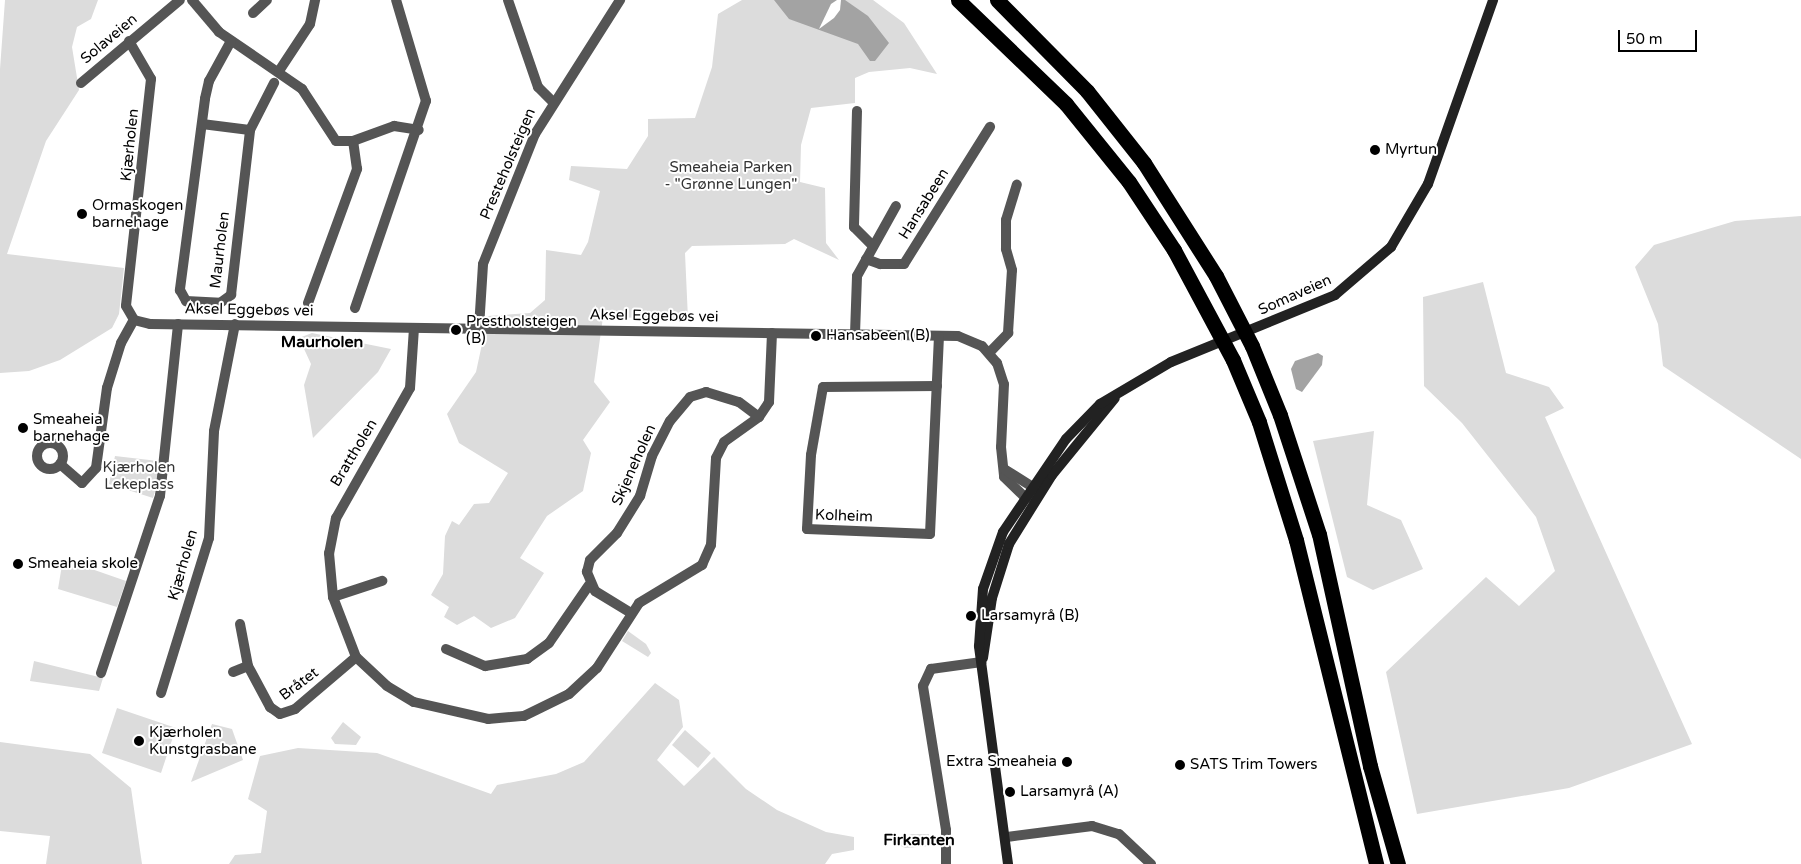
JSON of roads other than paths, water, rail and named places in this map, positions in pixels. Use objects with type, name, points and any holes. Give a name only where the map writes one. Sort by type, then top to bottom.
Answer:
[{"type":"highway","points":[[958,0],[1044,80],[1111,160],[1174,250],[1222,338],[1259,422],[1296,540],[1376,864]]},
{"type":"highway","points":[[997,0],[1087,92],[1144,163],[1216,276],[1252,346],[1280,415],[1319,534],[1370,766],[1398,864]]},
{"type":"main road","name":"Somaveien","points":[[1008,864],[1007,837],[979,646],[983,589],[1003,532],[1031,486],[1084,420],[1121,391],[1192,354],[1278,321],[1341,291],[1369,269],[1402,232],[1428,184],[1493,0]]},
{"type":"main road","name":"Somaveien","points":[[982,662],[999,570],[1036,498],[1121,391]]},
{"type":"street","name":"Solaveien","points":[[81,83],[180,0]]},
{"type":"street","points":[[192,0],[231,41],[279,72],[309,96],[331,136],[342,142],[353,141],[376,129],[419,130]]},
{"type":"street","points":[[253,13],[267,0]]},
{"type":"street","points":[[279,72],[310,24],[315,0]]},
{"type":"street","points":[[355,308],[419,130],[424,89],[396,0]]},
{"type":"street","points":[[508,0],[538,87],[552,101]]},
{"type":"street","name":"Presteholsteigen","points":[[479,328],[483,264],[552,101],[620,0]]},
{"type":"street","name":"Kjærholen","points":[[129,41],[150,79],[126,306],[134,320]]},
{"type":"street","name":"Maurholen","points":[[231,41],[209,81],[180,290],[182,299],[190,302],[220,303],[230,295],[250,130],[274,83]]},
{"type":"street","points":[[857,111],[854,227],[873,246]]},
{"type":"street","points":[[202,124],[250,130]]},
{"type":"street","name":"Hansabeen","points":[[866,259],[880,264],[904,264],[990,127]]},
{"type":"street","points":[[308,303],[357,169],[353,141]]},
{"type":"street","points":[[989,353],[1008,333],[1012,270],[1006,249],[1006,220],[1017,185]]},
{"type":"street","name":"Hansabeen","points":[[855,334],[857,276],[896,206]]},
{"type":"street","points":[[60,464],[82,483],[96,468],[107,388],[121,343],[134,320]]},
{"type":"street","name":"Aksel Eggebøs vei","points":[[134,320],[178,324],[855,334],[968,338],[989,353],[1004,384],[1004,469]]},
{"type":"street","points":[[101,674],[160,496],[178,324]]},
{"type":"street","name":"Kjærholen","points":[[161,693],[209,538],[214,431],[235,324]]},
{"type":"street","name":"Brattholen","points":[[414,328],[410,388],[336,518],[329,553],[333,597],[356,657],[403,697],[472,716],[524,716],[555,703],[584,682],[631,613]]},
{"type":"street","points":[[446,648],[484,666],[527,659],[549,642],[589,585],[631,613],[657,588],[695,570],[706,559],[711,545],[716,458],[724,442],[759,417],[770,394],[772,333]]},
{"type":"street","name":"Kolheim","points":[[936,386],[823,387],[811,455],[807,529],[930,534],[939,336]]},
{"type":"street","name":"Skjeneholen","points":[[589,585],[590,560],[617,533],[633,508],[660,439],[682,404],[695,394],[715,393],[759,417]]},
{"type":"street","points":[[1004,469],[1031,486],[1036,498]]},
{"type":"street","points":[[1004,469],[1009,482],[1024,496],[1036,498]]},
{"type":"street","points":[[333,597],[382,581]]},
{"type":"street","name":"Bråtet","points":[[240,624],[248,666],[270,707],[284,714],[356,657]]},
{"type":"street","points":[[946,864],[946,830],[923,686],[931,669],[982,662]]},
{"type":"street","points":[[233,672],[248,666]]},
{"type":"street","points":[[1007,837],[1092,826],[1119,834],[1151,864]]},
{"type":"place","name":"Myrtun","points":[[1375,150]]},
{"type":"place","name":"Ormaskogen barnehage","points":[[82,214]]},
{"type":"place","name":"Prestholsteigen (B)","points":[[456,330]]},
{"type":"place","name":"Hansabeen (B)","points":[[816,336]]},
{"type":"place","name":"Smeaheia barnehage","points":[[23,428]]},
{"type":"place","name":"Smeaheia skole","points":[[18,564]]},
{"type":"place","name":"Larsamyrå (B)","points":[[971,616]]},
{"type":"place","name":"Kjærholen Kunstgrasbane","points":[[139,741]]},
{"type":"place","name":"Extra Smeaheia","points":[[1067,762]]},
{"type":"place","name":"SATS Trim Towers","points":[[1180,765]]},
{"type":"place","name":"Larsamyrå (A)","points":[[1010,792]]},
{"type":"district","name":"Maurholen","points":[[322,342]]},
{"type":"district","name":"Firkanten","points":[[919,840]]},
{"type":"park label","name":"Smeaheia Parken - \"Grønne Lungen\"","points":[[731,176]]},
{"type":"park label","name":"Kjærholen Lekeplass","points":[[139,476]]}]
